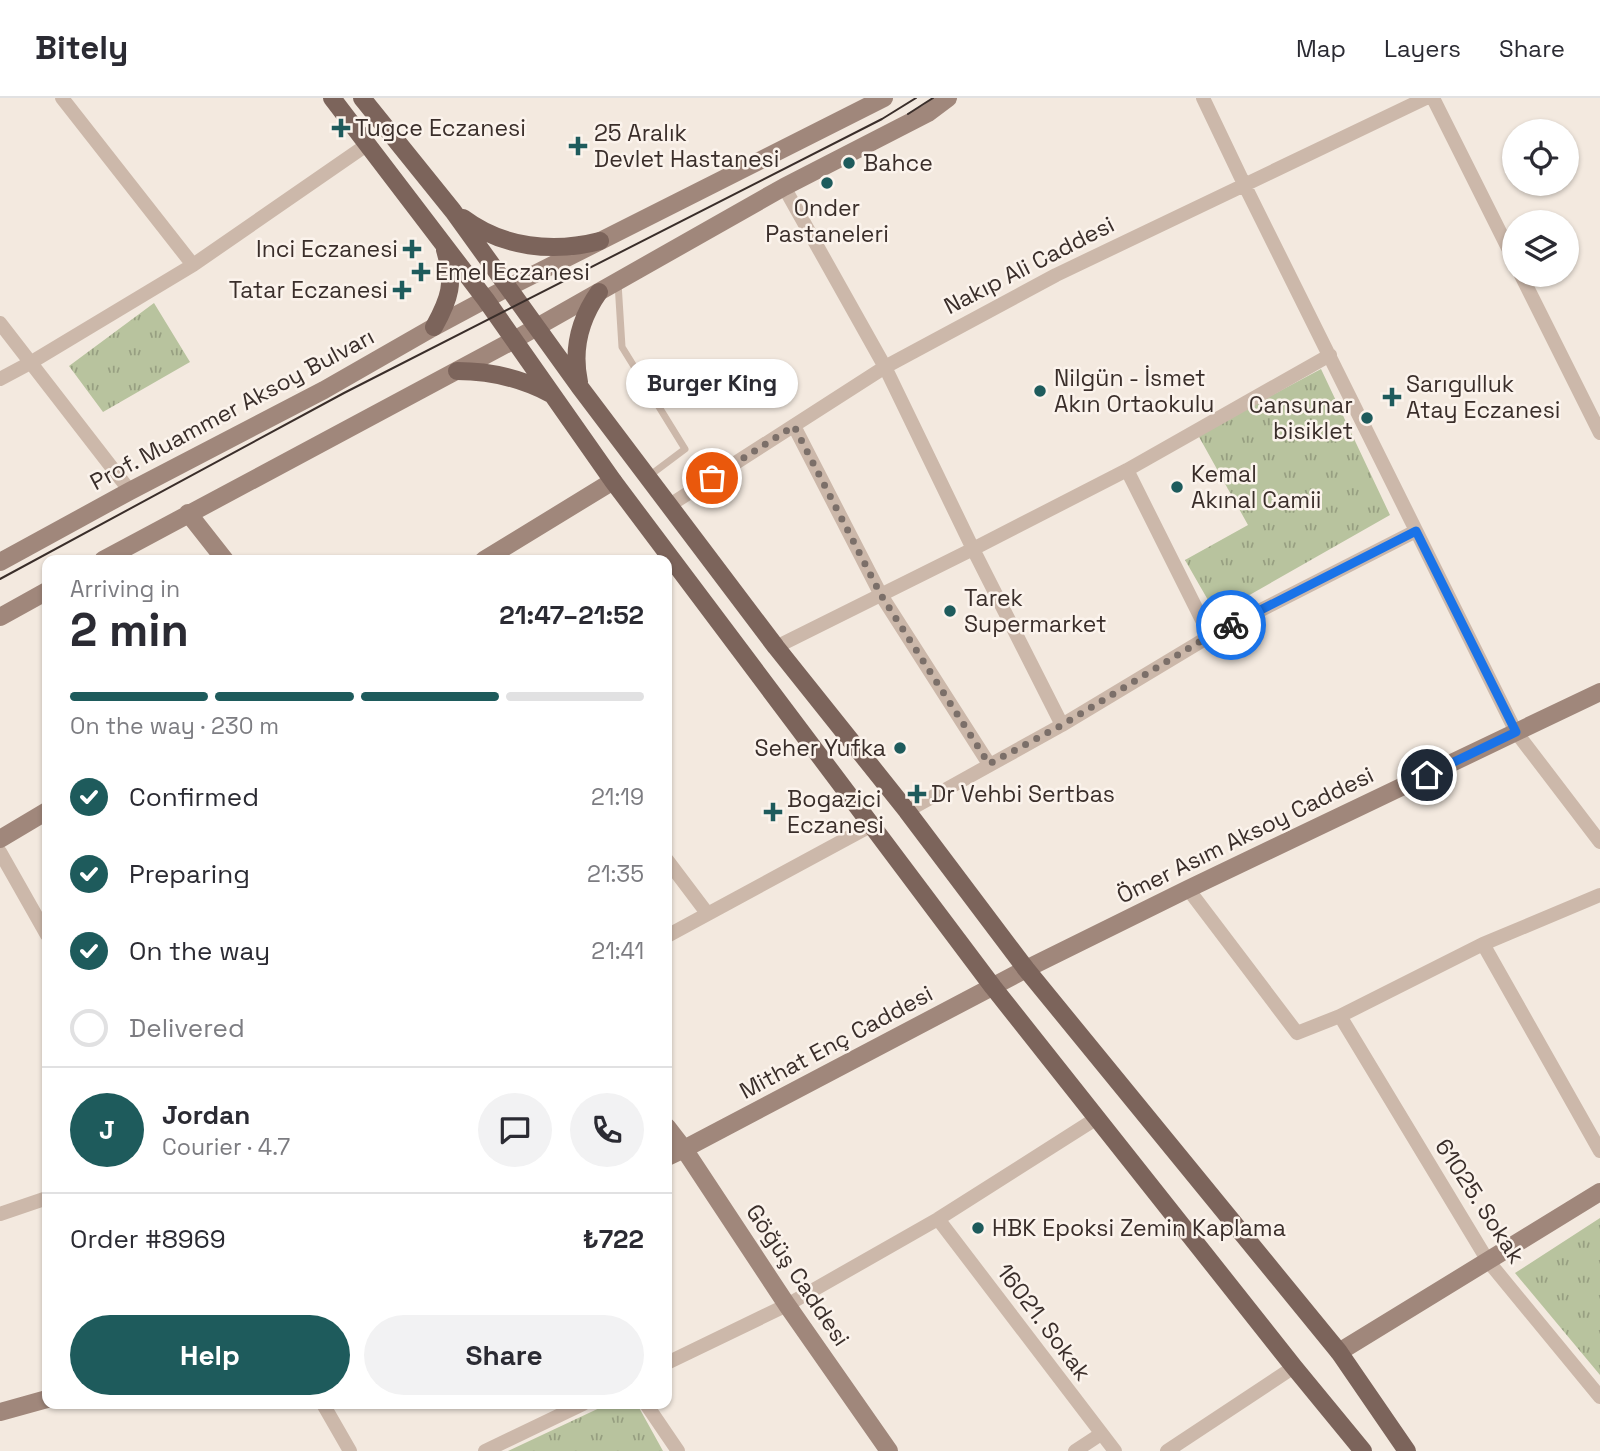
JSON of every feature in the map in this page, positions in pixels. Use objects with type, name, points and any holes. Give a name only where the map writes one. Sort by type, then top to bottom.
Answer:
[{"type":"main road","points":[[332,98],[486,300],[613,481],[669,555]]},
{"type":"main road","points":[[362,98],[453,211],[579,386],[776,647],[907,810],[1026,970],[1339,1352],[1407,1451]]},
{"type":"main road","name":"Prof. Muammer Aksoy Bulvarı","points":[[0,562],[324,390],[508,288],[884,98]]},
{"type":"main road","points":[[112,555],[537,328],[785,187],[928,113],[948,98]]},
{"type":"main road","points":[[453,211],[500,239],[518,243],[559,247],[584,245],[600,240]]},
{"type":"main road","points":[[434,327],[446,304],[451,283],[443,243]]},
{"type":"main road","points":[[579,386],[576,360],[579,334],[586,312],[599,292]]},
{"type":"main road","points":[[457,370],[507,376],[552,395]]},
{"type":"main road","points":[[492,555],[613,481]]},
{"type":"main road","points":[[188,513],[221,555]]},
{"type":"main road","points":[[672,559],[993,987],[1363,1451]]},
{"type":"main road","points":[[0,617],[42,594]]},
{"type":"main road","name":"Ömer Asım Aksoy Caddesi","points":[[1026,970],[1188,889],[1600,692]]},
{"type":"main road","points":[[0,839],[42,814]]},
{"type":"main road","name":"Mithat Enç Caddesi","points":[[672,1155],[1026,970]]},
{"type":"main road","name":"Göğüş Caddesi","points":[[672,1133],[787,1305],[890,1451]]},
{"type":"main road","points":[[1339,1352],[1600,1192]]},
{"type":"main road","points":[[0,1412],[42,1400]]},
{"type":"street","points":[[62,98],[193,265]]},
{"type":"street","points":[[1203,98],[1516,732],[1600,842]]},
{"type":"street","name":"Nakıp Ali Caddesi","points":[[670,505],[885,367],[1056,275],[1426,98]]},
{"type":"street","points":[[1433,98],[1502,237]]},
{"type":"street","points":[[0,379],[193,265],[368,144]]},
{"type":"street","points":[[785,187],[885,367],[1062,725]]},
{"type":"street","points":[[1527,287],[1600,433]]},
{"type":"street","points":[[0,323],[130,491]]},
{"type":"street","points":[[776,647],[1127,470],[1330,355]]},
{"type":"street","points":[[794,426],[881,595],[989,764]]},
{"type":"street","points":[[1127,470],[1209,636]]},
{"type":"street","points":[[907,810],[1062,725],[1209,636],[1416,531]]},
{"type":"street","points":[[672,933],[872,825]]},
{"type":"street","points":[[0,852],[42,925]]},
{"type":"street","points":[[672,867],[707,913]]},
{"type":"street","points":[[1188,889],[1297,1033],[1339,1016],[1483,944],[1600,895]]},
{"type":"street","points":[[1483,944],[1600,1151]]},
{"type":"street","name":"61025. Sokak","points":[[1339,1016],[1488,1261],[1600,1397]]},
{"type":"street","points":[[672,1361],[787,1305],[938,1219],[1097,1118]]},
{"type":"street","points":[[1,1211],[42,1199]]},
{"type":"street","name":"16021. Sokak","points":[[938,1219],[1115,1451]]},
{"type":"street","points":[[1167,1451],[1294,1367]]},
{"type":"street","points":[[326,1409],[350,1451]]},
{"type":"street","points":[[485,1451],[573,1409]]},
{"type":"street","points":[[649,1409],[678,1451]]},
{"type":"street","points":[[1075,1451],[1101,1434]]},
{"type":"lane","points":[[618,282],[622,347],[685,450],[649,477]]},
{"type":"green space","points":[[154,303],[190,362],[103,412],[69,366]]},
{"type":"green space","points":[[1321,369],[1390,515],[1216,614],[1185,560],[1248,525],[1198,435]]},
{"type":"green space","points":[[1600,1218],[1600,1375],[1515,1273]]},
{"type":"green space","points":[[597,1409],[640,1409],[663,1451],[508,1451]]},
{"type":"tram line","points":[[44,555],[344,393],[882,119],[916,98]]},
{"type":"tram line","points":[[908,114],[933,98]]},
{"type":"tram line","points":[[0,579],[42,556]]},
{"type":"way so far","points":[[712,478],[794,426],[881,595],[989,764],[1062,725],[1231,625]]},
{"type":"place","name":"Tugce Eczanesi","points":[[341,128]]},
{"type":"place","name":"25 Aralık Devlet Hastanesi","points":[[578,146]]},
{"type":"place","name":"Bahce","points":[[849,163]]},
{"type":"place","name":"Onder Pastaneleri","points":[[827,183]]},
{"type":"place","name":"Inci Eczanesi","points":[[412,249]]},
{"type":"place","name":"Emel Eczanesi","points":[[421,272]]},
{"type":"place","name":"Tatar Eczanesi","points":[[402,290]]},
{"type":"place","name":"Nilgün - İsmet Akın Ortaokulu","points":[[1040,391]]},
{"type":"place","name":"Sarıgulluk Atay Eczanesi","points":[[1392,397]]},
{"type":"place","name":"Cansunar bisiklet","points":[[1367,418]]},
{"type":"place","name":"Burger King","points":[[712,478]]},
{"type":"place","name":"Kemal Akınal Camii","points":[[1177,487]]},
{"type":"place","name":"Tarek Supermarket","points":[[950,611]]},
{"type":"place","name":"Seher Yufka","points":[[900,748]]},
{"type":"place","name":"Dr Vehbi Sertbas","points":[[917,794]]},
{"type":"place","name":"Bogazici Eczanesi","points":[[773,812]]},
{"type":"place","name":"HBK Epoksi Zemin Kaplama","points":[[978,1228]]},
{"type":"route","points":[[1231,625],[1416,531],[1516,732],[1427,775]]}]
